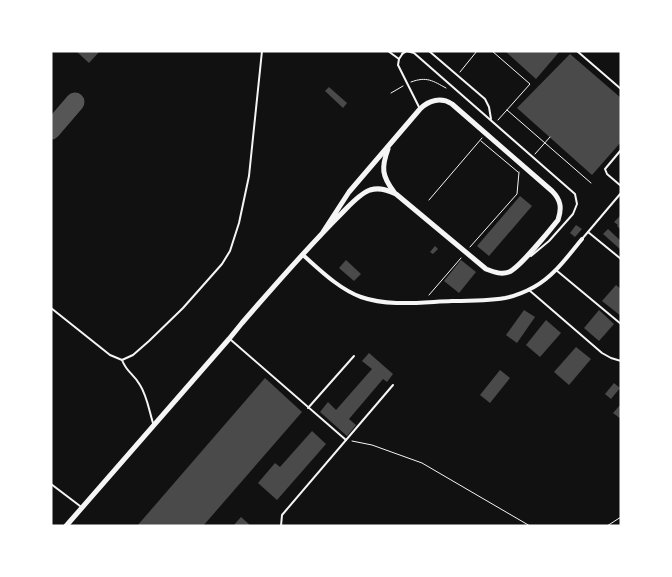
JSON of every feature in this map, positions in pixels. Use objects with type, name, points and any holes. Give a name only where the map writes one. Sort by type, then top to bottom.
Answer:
[{"type":"main road","points":[[66,526],[323,232],[365,192],[378,188],[396,194],[486,269],[497,273],[508,272],[519,265],[558,220],[560,211],[559,201],[552,191],[452,104],[444,100],[433,100],[420,109],[349,192],[323,232]]},
{"type":"main road","points":[[390,144],[383,164],[386,180],[396,194]]},
{"type":"street","points":[[303,255],[336,283],[357,296],[373,300],[397,303],[488,300],[505,298],[540,284],[556,270],[582,239]]},
{"type":"lane","points":[[122,360],[138,350],[183,308],[222,264],[230,251],[239,223],[249,176],[262,51]]},
{"type":"lane","points":[[388,51],[399,58]]},
{"type":"lane","points":[[420,109],[398,65],[399,58],[407,51],[414,53],[575,194],[577,199],[576,210],[550,241],[519,265]]},
{"type":"lane","points":[[429,51],[485,99],[489,107],[490,117],[494,123]]},
{"type":"lane","points":[[577,51],[621,89]]},
{"type":"lane","points":[[621,150],[606,169],[607,174],[621,186]]},
{"type":"lane","points":[[582,239],[621,193]]},
{"type":"lane","points":[[588,232],[621,259]]},
{"type":"lane","points":[[556,270],[621,324]]},
{"type":"lane","points":[[529,290],[602,353],[621,361]]},
{"type":"lane","points":[[51,308],[110,355],[122,360],[126,370],[142,387],[154,425]]},
{"type":"lane","points":[[229,339],[346,440]]},
{"type":"lane","points":[[308,408],[354,356]]},
{"type":"lane","points":[[281,526],[282,515],[393,385]]},
{"type":"lane","points":[[51,484],[82,508]]},
{"type":"path","points":[[457,75],[477,51]]},
{"type":"path","points":[[492,51],[530,84],[494,123]]},
{"type":"path","points":[[391,93],[416,80],[425,79],[440,84],[445,89],[449,84]]},
{"type":"path","points":[[506,110],[592,183]]},
{"type":"path","points":[[429,200],[486,134]]},
{"type":"path","points":[[429,295],[517,194],[519,173],[480,140]]},
{"type":"path","points":[[346,440],[372,445],[422,462],[530,526]]},
{"type":"path","points":[[607,526],[621,517]]},
{"type":"building","points":[[76,51],[100,51],[89,63]]},
{"type":"building","points":[[505,51],[560,51],[536,79]]},
{"type":"building","points":[[570,54],[621,98],[621,142],[592,175],[517,108]]},
{"type":"building","points":[[329,87],[347,103],[343,108],[325,91]]},
{"type":"building","points":[[520,196],[532,206],[489,256],[477,246]]},
{"type":"building","points":[[621,215],[621,230],[614,222]]},
{"type":"building","points":[[576,225],[582,229],[575,237],[570,233]]},
{"type":"building","points":[[608,229],[621,241],[621,250],[603,234]]},
{"type":"building","points":[[435,246],[438,249],[433,254],[430,252]]},
{"type":"building","points":[[346,260],[361,274],[354,281],[339,268]]},
{"type":"building","points":[[461,260],[476,272],[459,293],[444,281]]},
{"type":"building","points":[[616,285],[621,289],[621,316],[602,301]]},
{"type":"building","points":[[524,310],[535,317],[517,343],[506,335]]},
{"type":"building","points":[[599,310],[614,324],[599,341],[584,328]]},
{"type":"building","points":[[546,320],[561,333],[540,357],[526,345]]},
{"type":"building","points":[[576,347],[591,359],[569,385],[554,372]]},
{"type":"building","points":[[369,353],[393,374],[387,382],[383,379],[349,419],[356,425],[347,436],[320,412],[328,402],[336,410],[372,369],[362,361]]},
{"type":"building","points":[[500,370],[510,378],[490,403],[480,395]]},
{"type":"building","points":[[265,378],[302,412],[203,526],[137,526]]},
{"type":"building","points":[[614,383],[620,388],[611,399],[605,394]]},
{"type":"building","points":[[621,404],[621,419],[613,413]]},
{"type":"building","points":[[312,431],[326,444],[277,500],[258,483],[275,463],[280,467]]},
{"type":"building","points":[[241,517],[251,526],[233,526]]},
{"type":"taxiway","points":[[51,130],[75,102]]}]
